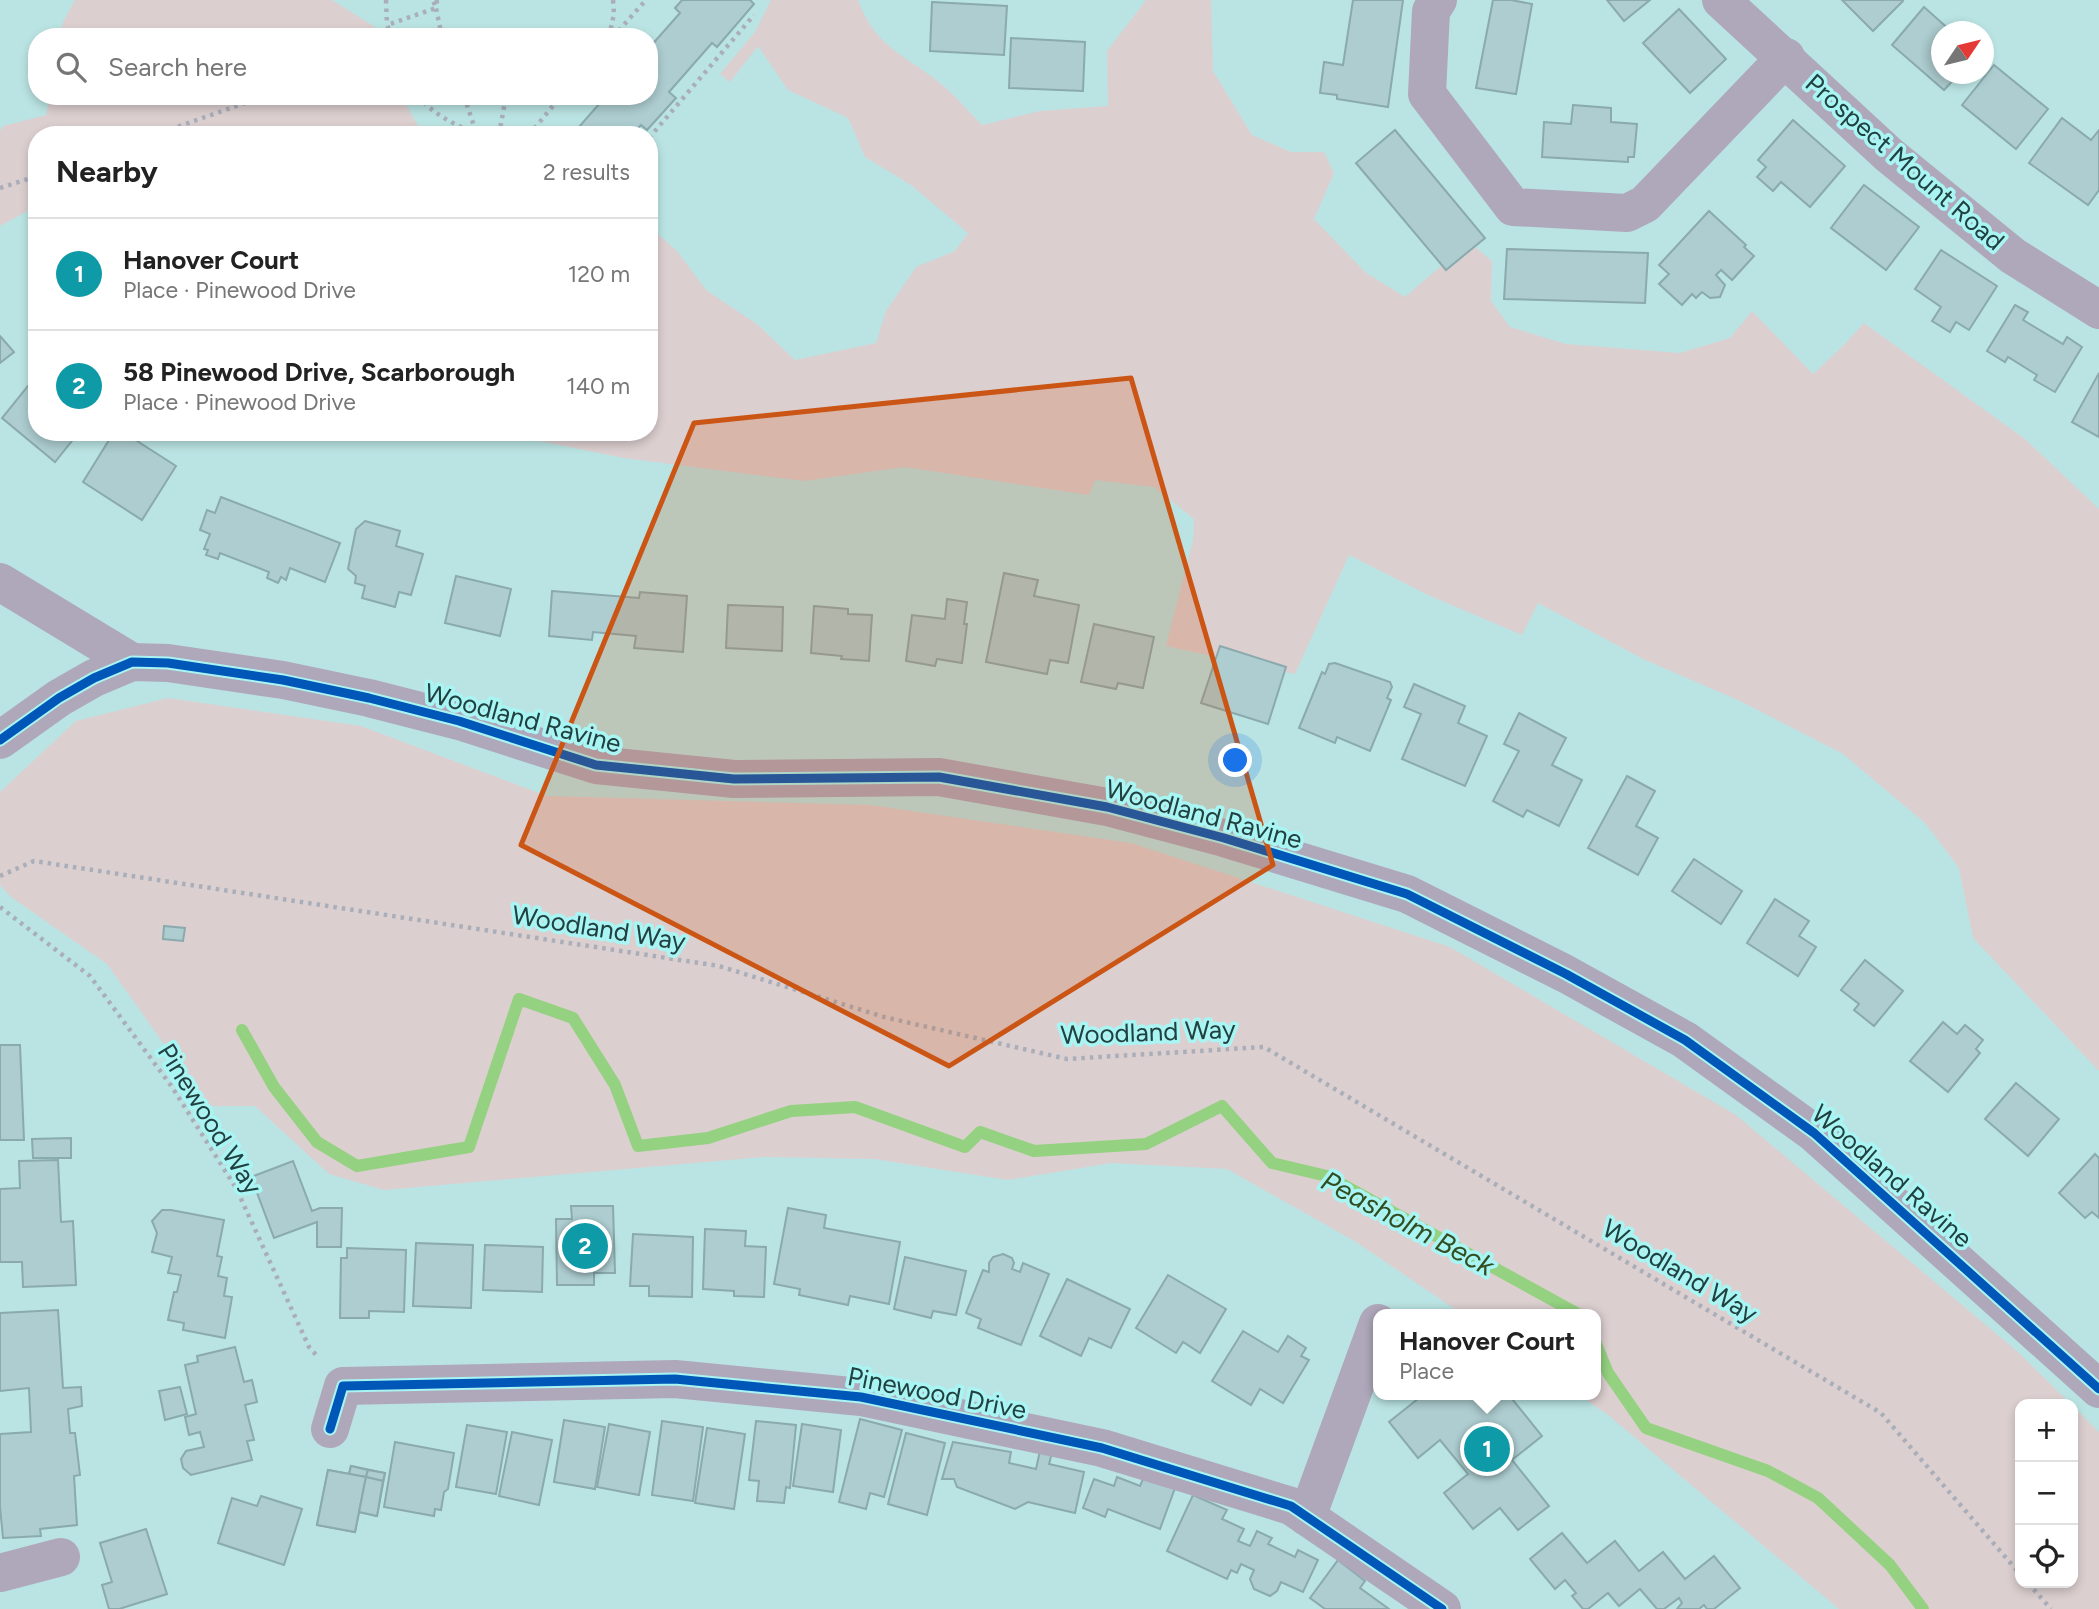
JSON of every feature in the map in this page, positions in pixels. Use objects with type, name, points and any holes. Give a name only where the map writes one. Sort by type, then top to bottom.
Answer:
[{"type":"street","points":[[1438,0],[1431,10],[1427,94],[1513,207],[1627,213],[1645,204],[1786,57]]},
{"type":"street","name":"Prospect Mount Road","points":[[1721,0],[1786,57],[1889,155],[2003,248],[2099,310]]},
{"type":"street","name":"Woodland Ravine","points":[[0,582],[132,662]]},
{"type":"street","name":"Woodland Ravine","points":[[0,740],[59,698],[94,678],[132,662],[169,663],[283,680],[369,698],[459,721],[596,765],[734,779],[939,777],[1107,807],[1224,838],[1407,894],[1566,974],[1696,1047],[1814,1133],[2099,1389]]},
{"type":"street","points":[[1307,1517],[1373,1338]]},
{"type":"street","name":"Pinewood Drive","points":[[343,1386],[675,1379],[861,1397],[1102,1448],[1290,1506],[1442,1609]]},
{"type":"street","points":[[330,1429],[343,1386]]},
{"type":"street","points":[[0,1573],[61,1557]]},
{"type":"path","points":[[386,0],[388,28]]},
{"type":"path","points":[[435,0],[440,28]]},
{"type":"path","points":[[612,28],[613,0]]},
{"type":"path","points":[[620,28],[646,0]]},
{"type":"path","points":[[387,25],[436,8]]},
{"type":"path","points":[[658,127],[754,15]]},
{"type":"path","points":[[180,126],[239,105]]},
{"type":"path","points":[[425,105],[459,126]]},
{"type":"path","points":[[467,105],[474,126]]},
{"type":"path","points":[[501,126],[504,105]]},
{"type":"path","points":[[536,126],[554,105]]},
{"type":"path","points":[[0,188],[28,179]]},
{"type":"path","points":[[2032,1588],[2051,1609]]},
{"type":"highlighted area","points":[[1131,378],[1273,865],[949,1066],[521,845],[694,423]]},
{"type":"shaded area","points":[[75,0],[332,0],[375,28],[62,28]]},
{"type":"shaded area","points":[[771,0],[858,0],[865,16],[882,40],[946,88],[982,125],[1040,111],[1108,106],[1107,51],[1146,0],[1211,0],[1213,71],[1252,135],[1291,152],[1324,152],[1334,173],[1314,219],[1365,272],[1405,297],[1469,242],[1492,261],[1491,301],[1510,327],[1566,344],[1680,353],[1730,338],[1752,311],[1813,374],[1864,323],[2025,439],[2099,509],[2099,1071],[1973,938],[1959,868],[1925,823],[1843,754],[1740,701],[1643,659],[1538,603],[1522,635],[1428,595],[1349,555],[1295,674],[1166,646],[1193,540],[1194,519],[1154,487],[1095,480],[1089,495],[905,467],[804,481],[624,458],[539,441],[658,441],[658,234],[677,251],[706,290],[757,324],[795,360],[876,343],[886,311],[916,267],[955,251],[968,233],[911,185],[865,157],[848,118],[788,90],[758,46],[730,82],[720,74],[755,32]]},
{"type":"shaded area","points":[[48,105],[406,105],[419,126],[28,126],[28,211],[0,226],[0,131],[3,126],[46,115]]},
{"type":"shaded area","points":[[168,698],[361,726],[547,796],[870,805],[1131,843],[1450,947],[1736,1115],[2018,1352],[2066,1399],[2015,1399],[2015,1588],[2078,1588],[2078,1411],[2099,1432],[2099,1609],[1839,1609],[1608,1415],[1586,1400],[1601,1400],[1601,1309],[1455,1309],[1356,1242],[1227,1169],[1111,1163],[1008,1180],[874,1159],[764,1157],[384,1190],[329,1174],[255,1106],[208,1106],[107,964],[11,897],[0,885],[0,792],[76,721]]},
{"type":"building","points":[[682,0],[750,0],[754,4],[717,47],[712,43],[669,92],[676,98],[651,126],[580,126],[598,105],[658,105],[658,38],[680,13],[675,8]]},
{"type":"building","points":[[1353,0],[1403,0],[1388,107],[1337,99],[1337,95],[1320,93],[1324,62],[1343,65]]},
{"type":"building","points":[[1493,0],[1532,4],[1516,94],[1476,88]]},
{"type":"building","points":[[1607,0],[1650,0],[1624,21]]},
{"type":"building","points":[[1842,0],[1902,0],[1903,1],[1873,31]]},
{"type":"building","points":[[932,2],[1007,6],[1004,55],[930,51]]},
{"type":"building","points":[[1924,7],[1940,21],[1931,21],[1931,79],[1892,45]]},
{"type":"building","points":[[1679,9],[1726,59],[1690,93],[1643,43]]},
{"type":"building","points":[[1011,38],[1085,42],[1083,91],[1009,88]]},
{"type":"building","points":[[1994,65],[2048,109],[2016,149],[1962,105],[1979,84],[1994,84]]},
{"type":"building","points":[[1937,84],[1950,84],[1944,90]]},
{"type":"building","points":[[1573,105],[1611,108],[1611,122],[1637,124],[1634,157],[1628,157],[1628,162],[1542,157],[1544,122],[1571,124]]},
{"type":"building","points":[[2062,118],[2091,140],[2099,130],[2099,190],[2088,205],[2029,163]]},
{"type":"building","points":[[1793,120],[1845,166],[1810,207],[1781,182],[1773,191],[1757,177],[1766,167],[1758,160]]},
{"type":"building","points":[[1395,130],[1485,238],[1446,270],[1356,163]]},
{"type":"building","points":[[1864,185],[1919,227],[1886,270],[1831,228]]},
{"type":"building","points":[[1709,211],[1746,245],[1744,247],[1754,256],[1732,280],[1721,270],[1716,275],[1725,285],[1720,297],[1710,298],[1702,292],[1696,298],[1692,294],[1682,305],[1659,284],[1669,274],[1659,265]]},
{"type":"building","points":[[1507,249],[1648,253],[1645,303],[1504,299]]},
{"type":"building","points":[[1941,250],[1997,286],[1969,330],[1956,322],[1950,332],[1932,321],[1941,307],[1915,289]]},
{"type":"building","points":[[2015,305],[2028,312],[2023,320],[2063,344],[2067,337],[2082,347],[2055,392],[2034,380],[2037,375],[2008,357],[2005,362],[1987,351]]},
{"type":"building","points":[[0,336],[14,352],[0,363]]},
{"type":"building","points":[[2099,373],[2099,437],[2072,422]]},
{"type":"building","points":[[28,386],[28,440],[2,418]]},
{"type":"building","points":[[30,441],[72,441],[55,462]]},
{"type":"building","points":[[108,441],[137,441],[176,466],[142,520],[83,482]]},
{"type":"building","points":[[221,497],[340,543],[325,582],[290,568],[286,580],[281,577],[278,583],[267,578],[269,572],[220,553],[218,559],[206,555],[208,550],[204,549],[210,534],[200,530],[207,510],[215,513]]},
{"type":"building","points":[[365,521],[400,531],[396,546],[423,554],[411,595],[399,592],[395,607],[362,598],[365,586],[355,583],[356,576],[348,569],[356,529]]},
{"type":"building","points":[[1004,573],[1038,580],[1034,596],[1079,605],[1068,663],[1050,660],[1047,674],[986,662]]},
{"type":"building","points":[[456,576],[511,589],[500,636],[445,623]]},
{"type":"building","points":[[552,591],[639,598],[640,592],[687,596],[683,652],[634,648],[636,636],[593,632],[592,640],[549,636]]},
{"type":"building","points":[[947,599],[967,602],[962,663],[937,659],[935,666],[906,661],[912,615],[945,619]]},
{"type":"building","points":[[728,605],[783,607],[782,651],[726,648]]},
{"type":"building","points":[[814,606],[848,609],[848,614],[872,615],[869,661],[811,653]]},
{"type":"building","points":[[1094,624],[1154,637],[1143,688],[1118,683],[1116,689],[1081,682]]},
{"type":"building","points":[[1220,646],[1286,667],[1268,724],[1201,703]]},
{"type":"building","points":[[1335,663],[1390,682],[1392,687],[1387,698],[1391,700],[1370,751],[1337,737],[1335,743],[1299,728],[1322,672],[1325,674],[1329,664]]},
{"type":"building","points":[[1414,684],[1465,706],[1458,723],[1487,736],[1465,786],[1402,759],[1421,714],[1404,707]]},
{"type":"building","points":[[1519,713],[1566,738],[1552,765],[1582,780],[1559,826],[1527,810],[1523,817],[1493,801],[1519,751],[1504,744]]},
{"type":"building","points":[[1627,776],[1655,791],[1636,826],[1658,838],[1638,875],[1588,848]]},
{"type":"building","points":[[1694,859],[1742,891],[1721,924],[1672,891]]},
{"type":"building","points":[[1775,899],[1809,921],[1799,936],[1816,947],[1798,976],[1747,943]]},
{"type":"building","points":[[164,926],[185,928],[183,941],[163,939]]},
{"type":"building","points":[[1865,960],[1903,991],[1874,1026],[1854,1010],[1859,1004],[1841,990]]},
{"type":"building","points":[[1943,1022],[1957,1034],[1965,1025],[1983,1040],[1976,1049],[1980,1053],[1948,1092],[1910,1061]]},
{"type":"building","points":[[0,1045],[20,1045],[24,1140],[0,1140]]},
{"type":"building","points":[[2016,1083],[2059,1119],[2028,1156],[1985,1119]]},
{"type":"building","points":[[71,1138],[71,1158],[33,1158],[32,1139]]},
{"type":"building","points":[[2095,1154],[2099,1158],[2099,1218],[2092,1212],[2085,1218],[2059,1193]]},
{"type":"building","points":[[58,1160],[61,1222],[73,1221],[76,1285],[23,1287],[22,1262],[0,1262],[0,1189],[20,1188],[19,1161]]},
{"type":"building","points":[[293,1161],[312,1211],[320,1208],[342,1208],[341,1247],[317,1247],[317,1222],[274,1238],[251,1177]]},
{"type":"building","points":[[571,1206],[613,1206],[615,1273],[594,1273],[594,1285],[557,1285],[556,1219],[572,1219]]},
{"type":"building","points":[[788,1208],[826,1215],[824,1228],[900,1242],[889,1304],[850,1296],[848,1305],[799,1295],[800,1289],[774,1284]]},
{"type":"building","points":[[162,1210],[224,1220],[217,1256],[222,1257],[218,1276],[227,1278],[224,1296],[232,1297],[225,1338],[183,1330],[184,1323],[168,1320],[181,1275],[168,1273],[172,1257],[152,1252],[157,1233],[152,1221]]},
{"type":"building","points":[[705,1229],[746,1231],[745,1246],[766,1247],[764,1297],[734,1296],[734,1291],[703,1289]]},
{"type":"building","points":[[633,1234],[693,1237],[692,1297],[649,1296],[649,1286],[630,1286]]},
{"type":"building","points":[[416,1243],[473,1245],[471,1308],[413,1306]]},
{"type":"building","points":[[485,1245],[543,1247],[542,1292],[483,1290]]},
{"type":"building","points":[[347,1248],[406,1250],[404,1312],[369,1311],[369,1318],[340,1318],[341,1258],[347,1258]]},
{"type":"building","points":[[1003,1254],[1012,1258],[1012,1269],[1020,1272],[1023,1263],[1049,1274],[1021,1345],[978,1328],[981,1319],[966,1313],[983,1270],[989,1272],[989,1263],[993,1257]]},
{"type":"building","points":[[905,1257],[966,1271],[956,1315],[933,1311],[931,1318],[894,1309]]},
{"type":"building","points":[[1168,1275],[1226,1309],[1200,1353],[1183,1342],[1176,1353],[1136,1328]]},
{"type":"building","points":[[1067,1279],[1130,1309],[1111,1348],[1089,1338],[1081,1356],[1040,1336]]},
{"type":"building","points":[[58,1310],[63,1388],[81,1387],[82,1406],[68,1409],[70,1433],[75,1433],[80,1475],[74,1476],[77,1525],[40,1529],[41,1536],[3,1538],[0,1507],[0,1434],[31,1432],[29,1388],[0,1391],[0,1313]]},
{"type":"building","points":[[1243,1331],[1278,1352],[1288,1336],[1306,1348],[1301,1356],[1309,1360],[1283,1403],[1260,1389],[1251,1405],[1212,1381]]},
{"type":"building","points":[[235,1347],[244,1382],[252,1380],[257,1402],[245,1405],[254,1440],[247,1441],[252,1460],[191,1475],[183,1468],[181,1459],[186,1451],[204,1447],[200,1432],[189,1435],[185,1417],[196,1414],[185,1365],[198,1362],[197,1356]]},
{"type":"building","points":[[180,1387],[187,1414],[165,1420],[159,1391]]},
{"type":"building","points":[[1416,1400],[1513,1400],[1542,1436],[1512,1460],[1549,1506],[1518,1530],[1500,1508],[1473,1529],[1444,1493],[1468,1474],[1440,1440],[1418,1458],[1389,1422]]},
{"type":"building","points":[[860,1419],[902,1430],[884,1497],[870,1493],[866,1509],[839,1502]]},
{"type":"building","points":[[564,1420],[605,1427],[595,1489],[554,1482]]},
{"type":"building","points":[[662,1421],[703,1427],[693,1501],[652,1495]]},
{"type":"building","points":[[756,1421],[796,1425],[790,1488],[786,1487],[784,1503],[757,1501],[759,1481],[749,1480]]},
{"type":"building","points":[[609,1424],[650,1432],[639,1495],[597,1487]]},
{"type":"building","points":[[802,1424],[841,1430],[833,1492],[793,1486]]},
{"type":"building","points":[[467,1425],[507,1432],[496,1494],[456,1487]]},
{"type":"building","points":[[707,1428],[745,1434],[734,1509],[695,1503]]},
{"type":"building","points":[[512,1432],[552,1440],[539,1505],[499,1496]]},
{"type":"building","points":[[906,1433],[945,1443],[927,1515],[888,1504]]},
{"type":"building","points":[[395,1442],[454,1453],[448,1489],[444,1492],[441,1510],[435,1509],[434,1516],[384,1507]]},
{"type":"building","points":[[953,1442],[1011,1452],[1009,1463],[1036,1469],[1040,1451],[1052,1453],[1049,1464],[1084,1472],[1075,1513],[1028,1502],[1015,1509],[957,1487],[954,1479],[942,1479]]},
{"type":"building","points":[[351,1466],[385,1473],[377,1516],[359,1512],[355,1532],[317,1525],[328,1470],[349,1474]]},
{"type":"building","points":[[351,1466],[368,1470],[366,1477],[349,1474]]},
{"type":"building","points":[[328,1470],[366,1477],[355,1532],[317,1525]]},
{"type":"building","points":[[368,1470],[385,1473],[383,1481],[366,1477]]},
{"type":"building","points":[[366,1477],[383,1481],[377,1516],[359,1512]]},
{"type":"building","points":[[1117,1477],[1140,1486],[1144,1477],[1175,1488],[1160,1529],[1108,1509],[1105,1517],[1083,1508],[1094,1479],[1114,1486]]},
{"type":"building","points":[[1193,1495],[1227,1510],[1222,1519],[1244,1529],[1238,1541],[1250,1546],[1257,1531],[1272,1538],[1268,1544],[1295,1557],[1298,1550],[1318,1560],[1303,1592],[1281,1582],[1277,1591],[1270,1596],[1254,1589],[1250,1579],[1254,1570],[1241,1564],[1237,1573],[1231,1570],[1227,1579],[1167,1551]]},
{"type":"building","points":[[261,1496],[302,1509],[284,1565],[218,1543],[232,1498],[257,1506]]},
{"type":"building","points":[[146,1529],[167,1594],[119,1609],[109,1609],[102,1585],[112,1582],[100,1543]]},
{"type":"building","points":[[1562,1533],[1587,1563],[1615,1541],[1639,1571],[1663,1552],[1685,1579],[1714,1556],[1740,1588],[1714,1609],[1707,1609],[1704,1605],[1699,1609],[1677,1609],[1682,1603],[1679,1598],[1664,1609],[1657,1609],[1640,1589],[1619,1606],[1608,1593],[1588,1609],[1583,1609],[1572,1596],[1576,1593],[1565,1580],[1555,1589],[1530,1559]]},
{"type":"building","points":[[1338,1560],[1365,1581],[1360,1588],[1389,1609],[1325,1609],[1310,1598]]},
{"type":"waterway","name":"Peasholm Beck","points":[[242,1030],[274,1087],[317,1142],[357,1166],[469,1147],[519,999],[573,1018],[615,1085],[638,1146],[708,1138],[791,1111],[855,1107],[965,1147],[980,1132],[1034,1151],[1146,1144],[1222,1106],[1272,1163],[1327,1176],[1569,1309]]},
{"type":"waterway","name":"Peasholm Beck","points":[[1601,1356],[1608,1373],[1646,1428],[1768,1471],[1818,1498],[1890,1565],[1923,1609]]},
{"type":"cycle path","points":[[0,740],[59,698],[94,678],[132,662],[168,663],[283,680],[369,698],[459,721],[596,765],[734,779],[939,777],[1107,807],[1224,838],[1407,894],[1566,974],[1685,1040],[1814,1133],[2099,1389]]},
{"type":"cycle path","points":[[330,1429],[343,1386],[675,1379],[861,1397],[1102,1448],[1291,1506],[1442,1609]]},
{"type":"place","name":"58 Pinewood Drive, Scarborough","points":[[585,1246]]},
{"type":"place","name":"Hanover Court","points":[[1487,1449]]}]
